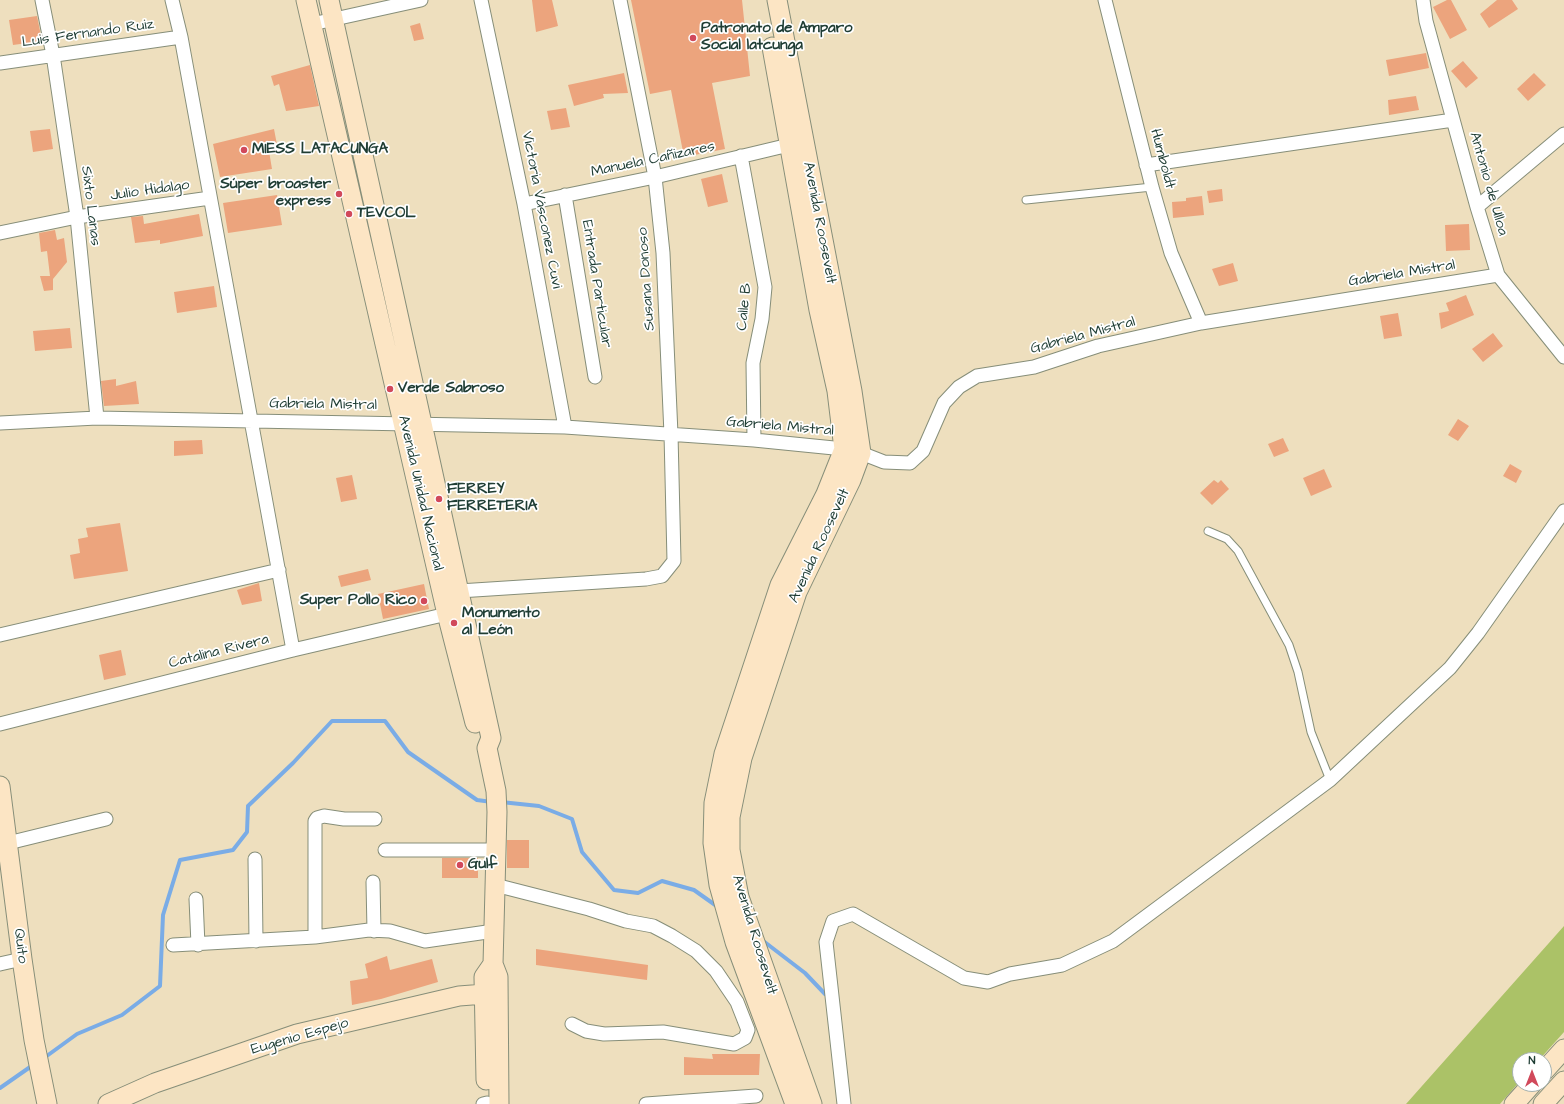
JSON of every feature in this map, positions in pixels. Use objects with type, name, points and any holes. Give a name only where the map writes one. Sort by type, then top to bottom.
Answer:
[{"type":"street","name":"Sixto Lanas","points":[[42,0],[53,54],[77,217],[97,418]]},
{"type":"street","points":[[172,0],[181,37],[293,650]]},
{"type":"street","name":"Avenida Unidad Nacional","points":[[306,0],[413,423],[459,591],[491,738],[487,748]]},
{"type":"street","name":"Avenida Unidad Nacional","points":[[329,0],[413,423],[447,614],[480,741],[487,748],[496,791],[493,964],[484,977],[491,993],[489,1104]]},
{"type":"street","points":[[312,24],[421,0]]},
{"type":"street","name":"Victoria Vásconez Cuvi","points":[[481,0],[524,204],[565,426]]},
{"type":"street","name":"Susana Donoso","points":[[459,591],[646,579],[662,576],[674,560],[671,434],[663,253],[655,177],[620,0]]},
{"type":"street","name":"Avenida Roosevelt","points":[[764,0],[819,310],[836,391],[852,451],[826,494],[780,585],[724,754],[714,803],[713,843],[719,885],[735,942],[795,1104]]},
{"type":"street","name":"Avenida Roosevelt","points":[[777,0],[850,376],[852,451],[851,480],[797,592],[742,758],[730,817],[730,850],[739,897],[812,1104]]},
{"type":"street","name":"Humboldt","points":[[1104,0],[1146,165],[1171,253],[1201,323]]},
{"type":"street","name":"Antonio de Ulloa","points":[[1423,0],[1426,21],[1453,120],[1477,207],[1498,274],[1564,357]]},
{"type":"street","name":"Luis Fernando Ruiz","points":[[0,63],[53,54],[181,37]]},
{"type":"street","points":[[1146,165],[1453,120]]},
{"type":"street","points":[[1477,207],[1564,134]]},
{"type":"street","name":"Manuela Cañizares","points":[[524,204],[655,177],[789,145]]},
{"type":"street","name":"Calle B","points":[[741,156],[765,287],[762,319],[754,363],[754,440]]},
{"type":"street","name":"Entrada Particular","points":[[565,195],[595,377]]},
{"type":"street","name":"Julio Hidalgo","points":[[0,233],[77,217],[210,198]]},
{"type":"street","name":"Gabriela Mistral","points":[[0,423],[97,418],[565,426],[754,440],[852,451],[884,462],[910,463],[923,450],[944,403],[959,387],[977,376],[1034,366],[1098,346],[1201,323],[1498,274]]},
{"type":"street","points":[[844,1104],[826,942],[833,922],[853,914],[964,978],[988,982],[1010,974],[1062,965],[1113,941],[1330,780],[1450,668],[1478,633],[1564,511]]},
{"type":"street","points":[[0,635],[279,570]]},
{"type":"street","name":"Catalina Rivera","points":[[0,724],[293,650],[447,614]]},
{"type":"street","name":"Quito","points":[[0,786],[4,844],[47,1102]]},
{"type":"street","points":[[315,937],[315,821],[317,818],[324,816],[344,819],[375,819]]},
{"type":"street","points":[[4,844],[106,819]]},
{"type":"street","points":[[385,850],[496,842]]},
{"type":"street","points":[[255,859],[256,941]]},
{"type":"street","points":[[373,882],[374,931]]},
{"type":"street","points":[[495,885],[589,909],[626,921],[653,926],[672,936],[696,951],[716,971],[737,1002],[748,1030],[745,1038],[734,1044],[668,1032],[604,1034],[586,1031],[572,1024]]},
{"type":"street","points":[[196,899],[198,945]]},
{"type":"street","points":[[173,945],[198,945],[315,937],[374,931],[390,931],[425,941],[494,931]]},
{"type":"street","points":[[0,964],[23,963]]},
{"type":"street","name":"Eugenio Espejo","points":[[108,1104],[130,1099],[155,1083],[297,1034],[460,996],[491,993]]},
{"type":"street","points":[[1552,1062],[1564,1049]]},
{"type":"street","points":[[1543,1104],[1564,1081]]},
{"type":"street","points":[[1514,1104],[1525,1092]]},
{"type":"street","points":[[646,1104],[756,1096]]},
{"type":"lane","points":[[1026,200],[1152,187]]},
{"type":"lane","points":[[1208,531],[1227,539],[1238,551],[1288,645],[1298,672],[1311,732],[1330,780]]},
{"type":"green space","points":[[1564,926],[1564,1032],[1546,1052],[1512,1052],[1512,1090],[1500,1104],[1406,1104]]},
{"type":"building","points":[[532,0],[552,0],[558,26],[536,32]]},
{"type":"building","name":"Patronato de Amparo Social latcunga","points":[[631,0],[742,0],[750,76],[712,83],[725,149],[684,157],[671,90],[650,94]]},
{"type":"building","points":[[1447,0],[1451,0],[1467,30],[1450,39],[1433,7]]},
{"type":"building","points":[[1497,0],[1512,0],[1518,9],[1489,28],[1480,14]]},
{"type":"building","points":[[37,16],[42,41],[13,45],[9,20]]},
{"type":"building","points":[[420,23],[424,39],[414,41],[410,26]]},
{"type":"building","points":[[1426,53],[1429,68],[1389,76],[1386,60]]},
{"type":"building","points":[[1463,61],[1478,78],[1466,88],[1451,71]]},
{"type":"building","points":[[310,65],[319,106],[286,111],[279,84],[274,86],[271,76]]},
{"type":"building","points":[[624,73],[628,93],[603,94],[604,98],[574,106],[568,85]]},
{"type":"building","points":[[1534,73],[1546,85],[1528,101],[1517,89]]},
{"type":"building","points":[[1416,96],[1419,110],[1389,115],[1388,100]]},
{"type":"building","points":[[566,108],[570,127],[551,130],[547,111]]},
{"type":"building","points":[[50,129],[53,149],[33,152],[30,131]]},
{"type":"building","points":[[274,129],[278,150],[269,151],[272,169],[220,177],[213,144]]},
{"type":"building","points":[[722,174],[728,202],[708,207],[701,179]]},
{"type":"building","points":[[1222,189],[1223,201],[1209,203],[1207,191]]},
{"type":"building","points":[[277,195],[282,225],[228,233],[223,203]]},
{"type":"building","points":[[1202,196],[1204,215],[1173,218],[1172,202],[1186,201],[1186,198]]},
{"type":"building","points":[[199,214],[203,236],[160,244],[160,240],[135,243],[131,217],[143,216],[144,224]]},
{"type":"building","points":[[1469,224],[1470,250],[1446,251],[1445,225]]},
{"type":"building","points":[[55,230],[57,240],[64,238],[67,262],[53,279],[53,290],[44,291],[40,276],[50,276],[47,251],[41,252],[39,233]]},
{"type":"building","points":[[1233,263],[1238,281],[1219,286],[1212,269]]},
{"type":"building","points":[[214,286],[217,307],[177,313],[174,292]]},
{"type":"building","points":[[1466,295],[1474,315],[1441,329],[1439,313],[1449,311],[1446,303]]},
{"type":"building","points":[[1398,313],[1402,336],[1384,339],[1380,316]]},
{"type":"building","points":[[70,328],[72,348],[35,351],[33,331]]},
{"type":"building","points":[[1493,333],[1503,346],[1483,362],[1472,349]]},
{"type":"building","points":[[116,379],[116,386],[136,381],[139,404],[104,406],[101,381]]},
{"type":"building","points":[[1458,419],[1469,426],[1458,441],[1448,435]]},
{"type":"building","points":[[1283,438],[1289,451],[1274,457],[1268,444]]},
{"type":"building","points":[[202,440],[203,454],[174,456],[174,441]]},
{"type":"building","points":[[1510,464],[1522,471],[1516,483],[1503,476]]},
{"type":"building","points":[[1324,469],[1332,487],[1311,496],[1303,478]]},
{"type":"building","points":[[352,475],[357,499],[341,502],[336,478]]},
{"type":"building","points":[[1214,480],[1218,483],[1221,480],[1229,489],[1212,505],[1200,493]]},
{"type":"building","points":[[120,523],[128,571],[74,579],[70,555],[80,553],[78,539],[88,537],[86,528]]},
{"type":"building","points":[[368,569],[371,580],[341,587],[338,576]]},
{"type":"building","points":[[259,583],[262,601],[242,605],[237,590]]},
{"type":"building","points":[[424,584],[429,609],[383,619],[378,594]]},
{"type":"building","points":[[121,650],[126,675],[104,680],[99,655]]},
{"type":"building","name":"Gulf","points":[[507,840],[529,840],[529,868],[507,868]]},
{"type":"building","name":"Gulf","points":[[442,858],[478,858],[478,878],[442,878]]},
{"type":"building","points":[[536,949],[648,965],[647,980],[536,965]]},
{"type":"building","points":[[387,956],[390,970],[432,959],[438,982],[381,999],[352,1005],[350,981],[368,978],[365,964]]},
{"type":"building","points":[[712,1054],[760,1054],[759,1075],[684,1075],[684,1057],[713,1059]]},
{"type":"waterway","points":[[44,1058],[77,1034],[122,1015],[160,986],[163,915],[180,860],[233,850],[247,832],[248,806],[293,763],[332,721],[385,721],[408,752],[477,800],[492,802]]},
{"type":"waterway","points":[[501,802],[539,806],[572,819],[582,852],[614,890],[638,893],[662,881],[694,890],[718,907]]},
{"type":"waterway","points":[[762,940],[805,973],[825,994]]},
{"type":"waterway","points":[[0,1088],[33,1065]]},
{"type":"place","name":"Patronato de Amparo Social latcunga","points":[[693,38]]},
{"type":"place","name":"MIESS LATACUNGA","points":[[244,150]]},
{"type":"place","name":"Súper broaster express","points":[[339,194]]},
{"type":"place","name":"TEVCOL","points":[[349,214]]},
{"type":"place","name":"Verde Sabroso","points":[[390,389]]},
{"type":"place","name":"FERREY FERRETERIA","points":[[439,499]]},
{"type":"place","name":"Super Pollo Rico","points":[[424,601]]},
{"type":"place","name":"Monumento al León","points":[[454,623]]},
{"type":"place","name":"Gulf","points":[[460,865]]}]
